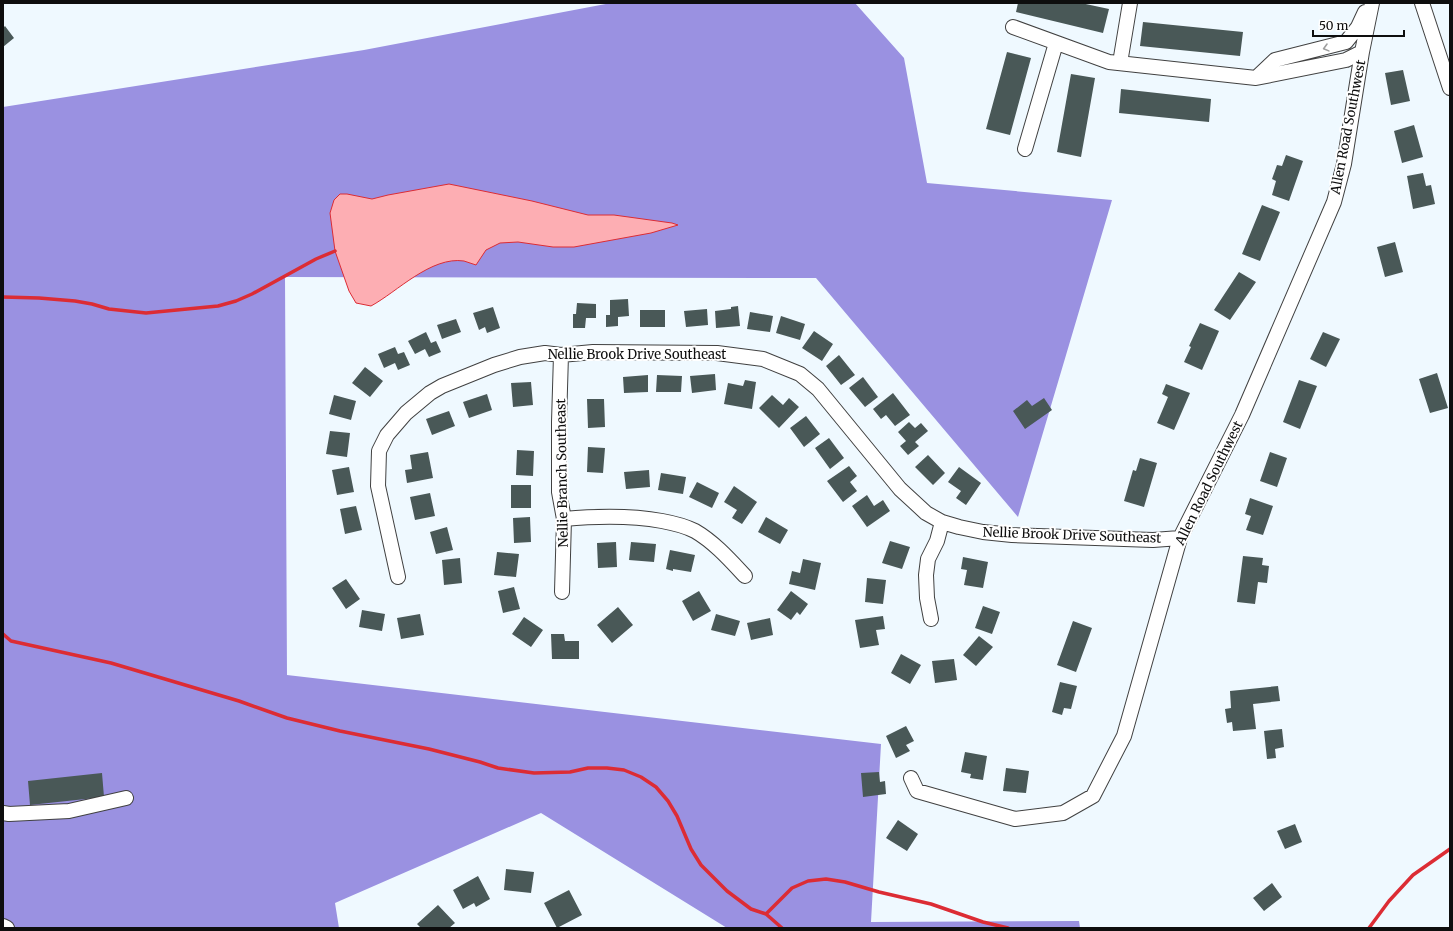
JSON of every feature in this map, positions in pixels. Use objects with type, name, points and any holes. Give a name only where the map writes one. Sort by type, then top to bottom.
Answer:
[{"type":"street","points":[[1120,63],[1130,3]]},
{"type":"street","points":[[1256,78],[1275,60],[1346,42],[1358,27],[1371,3]]},
{"type":"street","name":"Allen Road Southwest","points":[[911,778],[917,791],[1015,819],[1064,813],[1093,796],[1124,736],[1180,538],[1242,415],[1334,202],[1344,164],[1371,3]]},
{"type":"street","points":[[1422,3],[1450,88]]},
{"type":"street","points":[[1013,27],[1109,62],[1256,78],[1346,60],[1362,52]]},
{"type":"street","points":[[1346,42],[1362,52]]},
{"type":"street","points":[[1026,149],[1056,43]]},
{"type":"street","points":[[1305,53],[1306,68]]},
{"type":"street","name":"Nellie Brook Drive Southeast","points":[[398,577],[378,486],[379,451],[387,435],[406,413],[430,393],[442,386],[494,365],[520,357],[544,353],[562,355],[593,352],[717,353],[763,359],[800,374],[818,389],[900,489],[926,513],[942,522],[983,532],[1012,535],[1153,540],[1180,538]]},
{"type":"street","name":"Nellie Branch Southeast","points":[[562,355],[559,422],[559,492],[564,519],[562,592]]},
{"type":"street","points":[[564,519],[628,516],[678,524],[695,531],[720,550],[745,576]]},
{"type":"street","points":[[931,619],[927,598],[926,575],[928,560],[937,541],[942,522]]},
{"type":"street","points":[[3,812],[8,814],[69,811],[126,798]]},
{"type":"street","points":[[3,926],[7,928]]},
{"type":"shaded area","points":[[611,3],[855,3],[904,58],[927,183],[1112,200],[1018,517],[816,278],[285,277],[287,675],[881,744],[871,922],[1079,921],[1080,928],[727,928],[541,813],[335,903],[339,928],[14,928],[3,923],[3,107],[364,50]]},
{"type":"shaded area","points":[[449,184],[532,201],[588,215],[614,215],[678,225],[651,233],[574,247],[553,247],[518,242],[500,243],[486,250],[476,265],[464,261],[452,261],[439,264],[415,276],[371,306],[356,303],[349,291],[335,251],[330,213],[334,200],[340,194],[372,199]]},
{"type":"building","points":[[1018,3],[1081,3],[1109,9],[1103,33],[1016,12]]},
{"type":"building","points":[[1143,22],[1243,32],[1240,56],[1140,46]]},
{"type":"building","points":[[5,26],[14,38],[3,47],[3,28]]},
{"type":"building","points":[[1007,52],[1031,58],[1010,135],[986,129]]},
{"type":"building","points":[[1403,70],[1410,101],[1391,105],[1385,73]]},
{"type":"building","points":[[1071,74],[1095,78],[1081,157],[1057,152]]},
{"type":"building","points":[[1121,89],[1211,99],[1209,122],[1119,113]]},
{"type":"building","points":[[1414,125],[1423,157],[1402,163],[1394,131]]},
{"type":"building","points":[[1286,155],[1303,161],[1289,201],[1272,195],[1276,181],[1272,179],[1277,165],[1282,166]]},
{"type":"building","points":[[1423,173],[1426,186],[1431,185],[1435,204],[1413,209],[1407,176]]},
{"type":"building","points":[[1262,205],[1280,212],[1260,261],[1242,254]]},
{"type":"building","points":[[1395,242],[1403,272],[1385,277],[1377,247]]},
{"type":"building","points":[[1239,272],[1256,282],[1230,320],[1214,310]]},
{"type":"building","points":[[628,299],[629,316],[618,317],[618,326],[606,327],[606,315],[610,315],[610,300]]},
{"type":"building","points":[[577,303],[596,304],[596,318],[586,318],[585,328],[573,328],[573,314],[576,314]]},
{"type":"building","points":[[738,306],[740,326],[716,328],[715,311],[731,309],[731,307]]},
{"type":"building","points":[[493,307],[500,328],[487,333],[485,327],[479,330],[473,313]]},
{"type":"building","points":[[707,309],[708,325],[686,327],[684,311]]},
{"type":"building","points":[[640,310],[665,310],[665,327],[640,327]]},
{"type":"building","points":[[750,312],[773,316],[770,332],[747,329]]},
{"type":"building","points":[[781,316],[805,324],[800,340],[776,333]]},
{"type":"building","points":[[456,319],[461,332],[442,339],[437,325]]},
{"type":"building","points":[[1200,323],[1219,331],[1202,370],[1184,362],[1191,347],[1189,346]]},
{"type":"building","points":[[814,331],[833,344],[822,361],[802,348]]},
{"type":"building","points":[[426,332],[431,343],[436,341],[441,352],[429,357],[425,349],[415,354],[408,341]]},
{"type":"building","points":[[1323,332],[1340,339],[1326,367],[1310,359]]},
{"type":"building","points":[[395,347],[398,354],[404,352],[410,365],[398,370],[395,363],[384,368],[378,354]]},
{"type":"building","points":[[839,355],[855,375],[841,385],[826,366]]},
{"type":"building","points":[[365,367],[383,381],[370,397],[352,383]]},
{"type":"building","points":[[1437,373],[1448,408],[1430,413],[1419,379]]},
{"type":"building","points":[[715,374],[716,390],[692,393],[690,376]]},
{"type":"building","points":[[648,375],[648,392],[624,393],[623,377]]},
{"type":"building","points":[[657,375],[682,376],[681,392],[656,392]]},
{"type":"building","points":[[863,377],[878,397],[865,407],[849,388]]},
{"type":"building","points":[[745,380],[756,382],[752,409],[724,404],[728,383],[743,386]]},
{"type":"building","points":[[1299,380],[1317,386],[1300,429],[1283,422]]},
{"type":"building","points":[[531,382],[533,405],[513,407],[511,383]]},
{"type":"building","points":[[1166,384],[1190,393],[1174,430],[1157,423],[1168,397],[1162,394]]},
{"type":"building","points":[[893,393],[910,415],[895,426],[886,415],[881,419],[873,409]]},
{"type":"building","points":[[487,394],[492,410],[469,418],[463,402]]},
{"type":"building","points":[[334,395],[356,401],[351,420],[329,414]]},
{"type":"building","points":[[772,395],[783,405],[789,398],[799,407],[779,428],[759,408]]},
{"type":"building","points":[[1044,398],[1052,410],[1025,429],[1013,411],[1027,400],[1032,406]]},
{"type":"building","points":[[587,399],[604,399],[605,427],[588,428]]},
{"type":"building","points":[[449,411],[455,426],[432,435],[426,419]]},
{"type":"building","points":[[806,416],[820,434],[804,447],[790,428]]},
{"type":"building","points":[[909,422],[915,428],[921,423],[928,431],[915,442],[919,446],[908,455],[900,446],[906,441],[898,432]]},
{"type":"building","points":[[330,431],[350,433],[347,457],[326,454]]},
{"type":"building","points":[[829,438],[844,458],[830,469],[815,448]]},
{"type":"building","points":[[588,447],[605,448],[603,473],[587,472]]},
{"type":"building","points":[[517,450],[534,451],[533,476],[516,475]]},
{"type":"building","points":[[428,452],[433,478],[407,483],[405,470],[412,469],[410,455]]},
{"type":"building","points":[[1270,452],[1287,458],[1277,487],[1260,481]]},
{"type":"building","points":[[928,455],[945,473],[933,485],[915,467]]},
{"type":"building","points":[[1140,458],[1157,463],[1144,507],[1124,501],[1133,470],[1136,471]]},
{"type":"building","points":[[849,466],[857,476],[850,482],[857,491],[843,502],[827,481]]},
{"type":"building","points":[[349,467],[354,492],[337,495],[332,470]]},
{"type":"building","points":[[959,467],[981,483],[966,505],[956,498],[961,491],[948,482]]},
{"type":"building","points":[[649,470],[650,487],[626,489],[624,472]]},
{"type":"building","points":[[661,473],[686,477],[683,494],[658,490]]},
{"type":"building","points":[[697,482],[719,493],[712,508],[689,497]]},
{"type":"building","points":[[511,485],[531,485],[531,508],[511,508]]},
{"type":"building","points":[[734,486],[757,502],[742,524],[732,518],[737,510],[724,502]]},
{"type":"building","points":[[430,493],[435,516],[415,520],[410,497]]},
{"type":"building","points":[[867,495],[874,506],[883,500],[890,511],[867,527],[852,506]]},
{"type":"building","points":[[1250,498],[1273,506],[1263,535],[1246,530],[1251,516],[1245,514]]},
{"type":"building","points":[[356,506],[362,530],[345,534],[340,509]]},
{"type":"building","points":[[530,517],[531,542],[514,543],[513,518]]},
{"type":"building","points":[[766,517],[788,530],[780,544],[758,532]]},
{"type":"building","points":[[447,527],[453,550],[436,554],[430,532]]},
{"type":"building","points":[[890,541],[910,547],[902,569],[882,563]]},
{"type":"building","points":[[616,542],[617,567],[598,568],[597,543]]},
{"type":"building","points":[[631,542],[656,544],[654,562],[629,560]]},
{"type":"building","points":[[670,550],[695,555],[691,572],[666,569]]},
{"type":"building","points":[[497,552],[519,554],[516,577],[494,575]]},
{"type":"building","points":[[1243,556],[1263,558],[1262,565],[1269,566],[1267,583],[1258,582],[1255,604],[1237,602]]},
{"type":"building","points":[[963,557],[988,562],[983,588],[964,585],[967,570],[961,569]]},
{"type":"building","points":[[460,558],[462,583],[444,585],[442,560]]},
{"type":"building","points":[[803,559],[821,563],[815,590],[789,584],[792,571],[800,573]]},
{"type":"building","points":[[867,578],[886,580],[883,604],[865,602]]},
{"type":"building","points":[[346,579],[360,599],[346,609],[332,588]]},
{"type":"building","points":[[514,587],[520,609],[503,613],[498,591]]},
{"type":"building","points":[[699,591],[711,611],[693,621],[682,601]]},
{"type":"building","points":[[791,591],[808,604],[800,615],[797,612],[791,620],[777,610]]},
{"type":"building","points":[[983,606],[1000,612],[992,634],[975,628]]},
{"type":"building","points":[[618,607],[633,625],[612,643],[597,625]]},
{"type":"building","points":[[362,610],[385,614],[382,631],[359,627]]},
{"type":"building","points":[[420,614],[424,635],[401,639],[397,618]]},
{"type":"building","points":[[716,614],[740,621],[735,636],[711,630]]},
{"type":"building","points":[[883,616],[885,629],[876,630],[879,645],[860,648],[855,620]]},
{"type":"building","points":[[524,617],[543,630],[531,647],[512,634]]},
{"type":"building","points":[[770,618],[773,635],[751,640],[747,623]]},
{"type":"building","points":[[1073,621],[1092,628],[1076,672],[1057,665]]},
{"type":"building","points":[[551,634],[564,634],[565,641],[579,641],[579,659],[552,659]]},
{"type":"building","points":[[979,636],[993,647],[976,666],[963,655]]},
{"type":"building","points":[[901,654],[921,665],[910,684],[891,673]]},
{"type":"building","points":[[954,659],[957,680],[935,683],[932,661]]},
{"type":"building","points":[[1060,682],[1077,686],[1071,709],[1064,708],[1062,715],[1052,712]]},
{"type":"building","points":[[1278,686],[1280,701],[1253,704],[1256,729],[1233,731],[1232,722],[1227,723],[1225,709],[1231,708],[1230,691]]},
{"type":"building","points":[[906,726],[914,741],[906,745],[910,751],[896,758],[886,736]]},
{"type":"building","points":[[1282,729],[1284,747],[1275,749],[1276,758],[1267,759],[1264,731]]},
{"type":"building","points":[[965,752],[987,756],[983,780],[970,778],[971,774],[961,772]]},
{"type":"building","points":[[1006,768],[1029,771],[1026,793],[1003,791]]},
{"type":"building","points":[[879,772],[880,782],[885,781],[886,794],[863,797],[861,773]]},
{"type":"building","points":[[102,773],[104,797],[30,805],[28,781]]},
{"type":"building","points":[[898,820],[918,834],[907,851],[886,838]]},
{"type":"building","points":[[1295,824],[1302,842],[1285,849],[1277,831]]},
{"type":"building","points":[[506,869],[534,872],[531,893],[504,890]]},
{"type":"building","points":[[478,876],[490,899],[476,907],[474,903],[463,909],[453,890]]},
{"type":"building","points":[[1272,883],[1282,897],[1264,911],[1253,898]]},
{"type":"building","points":[[569,890],[582,915],[557,928],[544,903]]},
{"type":"building","points":[[438,905],[455,923],[449,928],[421,928],[417,924]]},
{"type":"waterway","points":[[3,297],[75,301],[109,309],[146,313],[218,306],[236,301],[252,294],[316,259],[335,251]]},
{"type":"waterway","points":[[3,634],[11,641],[111,663],[239,701],[287,718],[340,731],[429,749],[498,768],[534,773],[570,772],[588,768],[624,770],[641,777],[656,787],[668,801],[677,816],[691,849],[701,865],[727,891],[751,909],[766,914],[782,928]]},
{"type":"waterway","points":[[1369,928],[1389,901],[1413,875],[1450,849]]},
{"type":"waterway","points":[[766,914],[792,888],[808,881],[826,879],[845,882],[879,892],[931,904],[983,922],[1008,928]]}]
